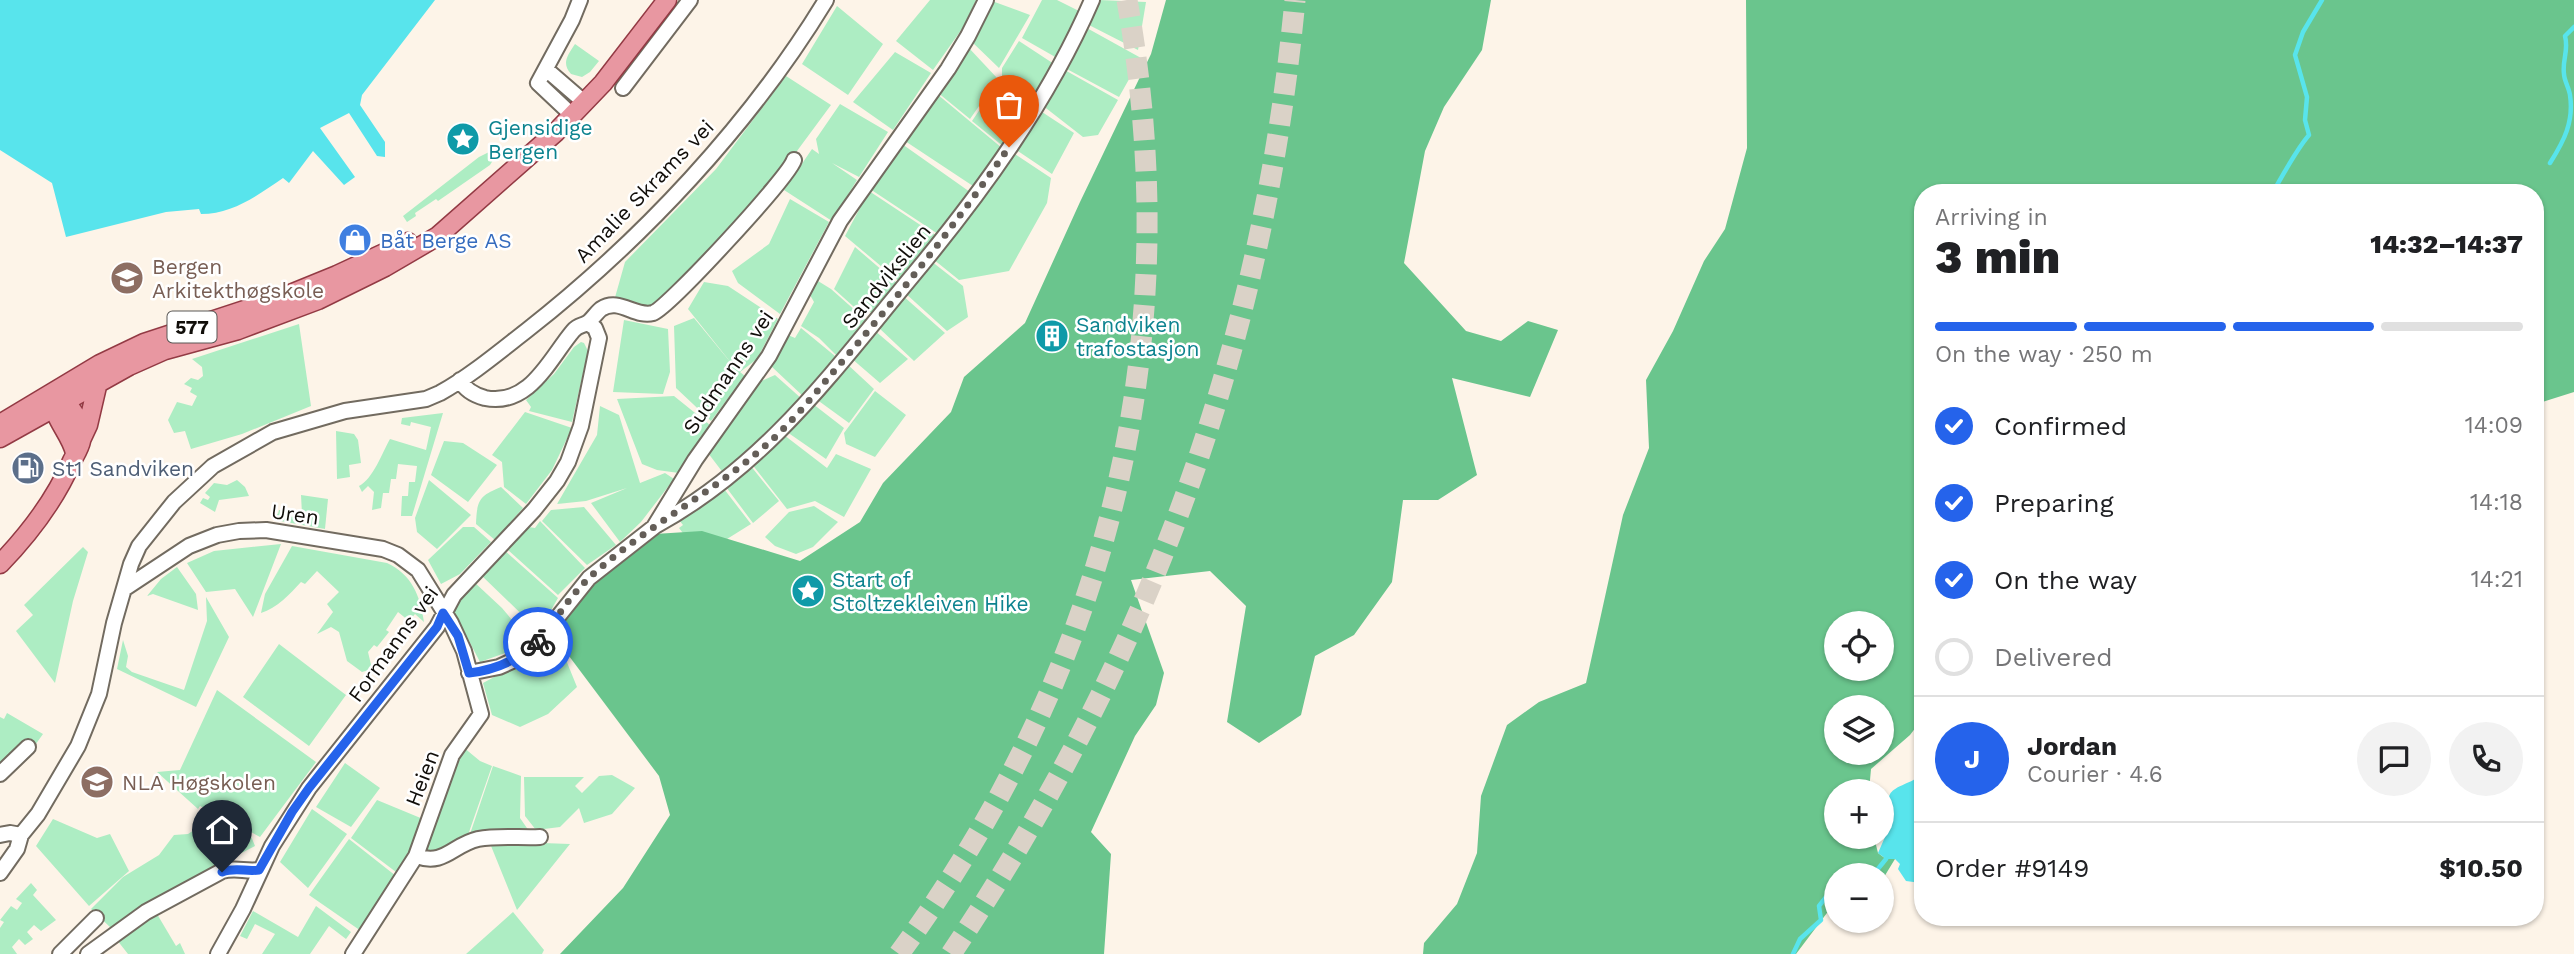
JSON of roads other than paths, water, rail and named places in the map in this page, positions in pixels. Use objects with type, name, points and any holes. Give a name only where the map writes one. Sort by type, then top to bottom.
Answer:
[{"type":"main road","name":"577","points":[[0,424],[57,401],[165,350],[238,330],[318,300],[385,267],[438,236],[535,153],[578,109],[603,83],[667,0]]},
{"type":"main road","name":"577","points":[[0,438],[57,401],[100,364],[144,343],[278,299],[337,275],[434,229],[480,200]]},
{"type":"main road","points":[[0,564],[47,508],[63,482],[88,425],[98,382]]},
{"type":"main road","points":[[57,401],[73,443],[78,447]]},
{"type":"street","points":[[578,109],[538,83],[547,70],[580,0]]},
{"type":"street","points":[[623,88],[690,0]]},
{"type":"street","name":"Amalie Skrams vei","points":[[0,873],[17,849],[21,835],[38,814],[72,759],[93,713],[131,564],[139,546],[162,515],[198,479],[272,432],[326,415],[426,399],[440,393],[555,308],[631,239],[734,127],[786,59],[826,0]]},
{"type":"street","name":"Sudmanns vei","points":[[469,673],[499,667],[521,657],[537,643],[589,578],[654,527],[695,460],[769,356],[836,229],[901,132],[948,69],[986,0]]},
{"type":"street","name":"Sandvikslien","points":[[654,527],[697,499],[765,447],[796,416],[857,345],[953,226],[1009,147],[1054,75],[1092,0]]},
{"type":"street","points":[[547,70],[578,109]]},
{"type":"street","points":[[460,380],[467,390],[482,397],[516,395],[537,378],[576,328],[589,324],[598,311],[615,304],[642,313],[656,312],[760,206],[785,176],[794,160]]},
{"type":"street","name":"Formanns vei","points":[[218,954],[243,909],[259,870],[309,788],[437,627],[454,595],[522,523],[568,462],[581,426],[599,338],[595,328],[589,324]]},
{"type":"street","name":"Uren","points":[[124,589],[141,580],[173,555],[203,540],[239,531],[266,530],[365,545],[398,555],[418,570],[443,613]]},
{"type":"street","name":"Heien","points":[[353,954],[416,856],[452,755],[481,714],[458,636],[443,613]]},
{"type":"street","points":[[0,774],[28,747]]},
{"type":"street","points":[[0,835],[21,835]]},
{"type":"street","points":[[416,856],[430,860],[440,859],[474,840],[490,837],[540,837]]},
{"type":"street","points":[[88,954],[146,912],[222,872],[232,868],[250,872],[259,870]]},
{"type":"street","points":[[60,954],[96,918]]},
{"type":"water","points":[[0,0],[435,0],[362,95],[360,105],[385,142],[385,157],[377,156],[349,113],[320,128],[355,177],[344,185],[313,151],[289,183],[283,178],[255,197],[224,211],[201,214],[199,209],[166,212],[66,237],[52,183],[0,150]]},
{"type":"water","points":[[1914,779],[1914,882],[1906,881],[1898,869],[1900,864],[1895,859],[1886,859],[1878,853],[1880,849],[1894,849],[1894,790]]},
{"type":"waterway","points":[[2278,184],[2309,135],[2305,120],[2307,97],[2295,55],[2303,32],[2322,0]]},
{"type":"waterway","points":[[2550,163],[2564,139],[2571,114],[2564,69],[2565,36],[2574,27]]},
{"type":"waterway","points":[[1883,863],[1886,859]]},
{"type":"waterway","points":[[1793,954],[1800,939],[1821,920],[1819,906],[1824,900]]},
{"type":"tunnel","points":[[899,954],[971,846],[1031,734],[1078,619],[1114,501],[1137,379],[1147,255],[1143,129],[1127,0]]},
{"type":"tunnel","points":[[951,954],[1021,843],[1083,731],[1137,616],[1184,499],[1223,379],[1255,256],[1279,130],[1295,0]]},
{"type":"place","name":"Gjensidige Bergen","points":[[463,139]]},
{"type":"place","name":"Båt Berge AS","points":[[355,240]]},
{"type":"place","name":"Bergen Arkitekthøgskole","points":[[127,278]]},
{"type":"place","name":"Sandviken trafostasjon","points":[[1052,336]]},
{"type":"place","name":"St1 Sandviken","points":[[28,468]]},
{"type":"place","name":"Start of Stoltzekleiven Hike","points":[[808,591]]},
{"type":"place","name":"NLA Høgskolen","points":[[97,782]]}]
